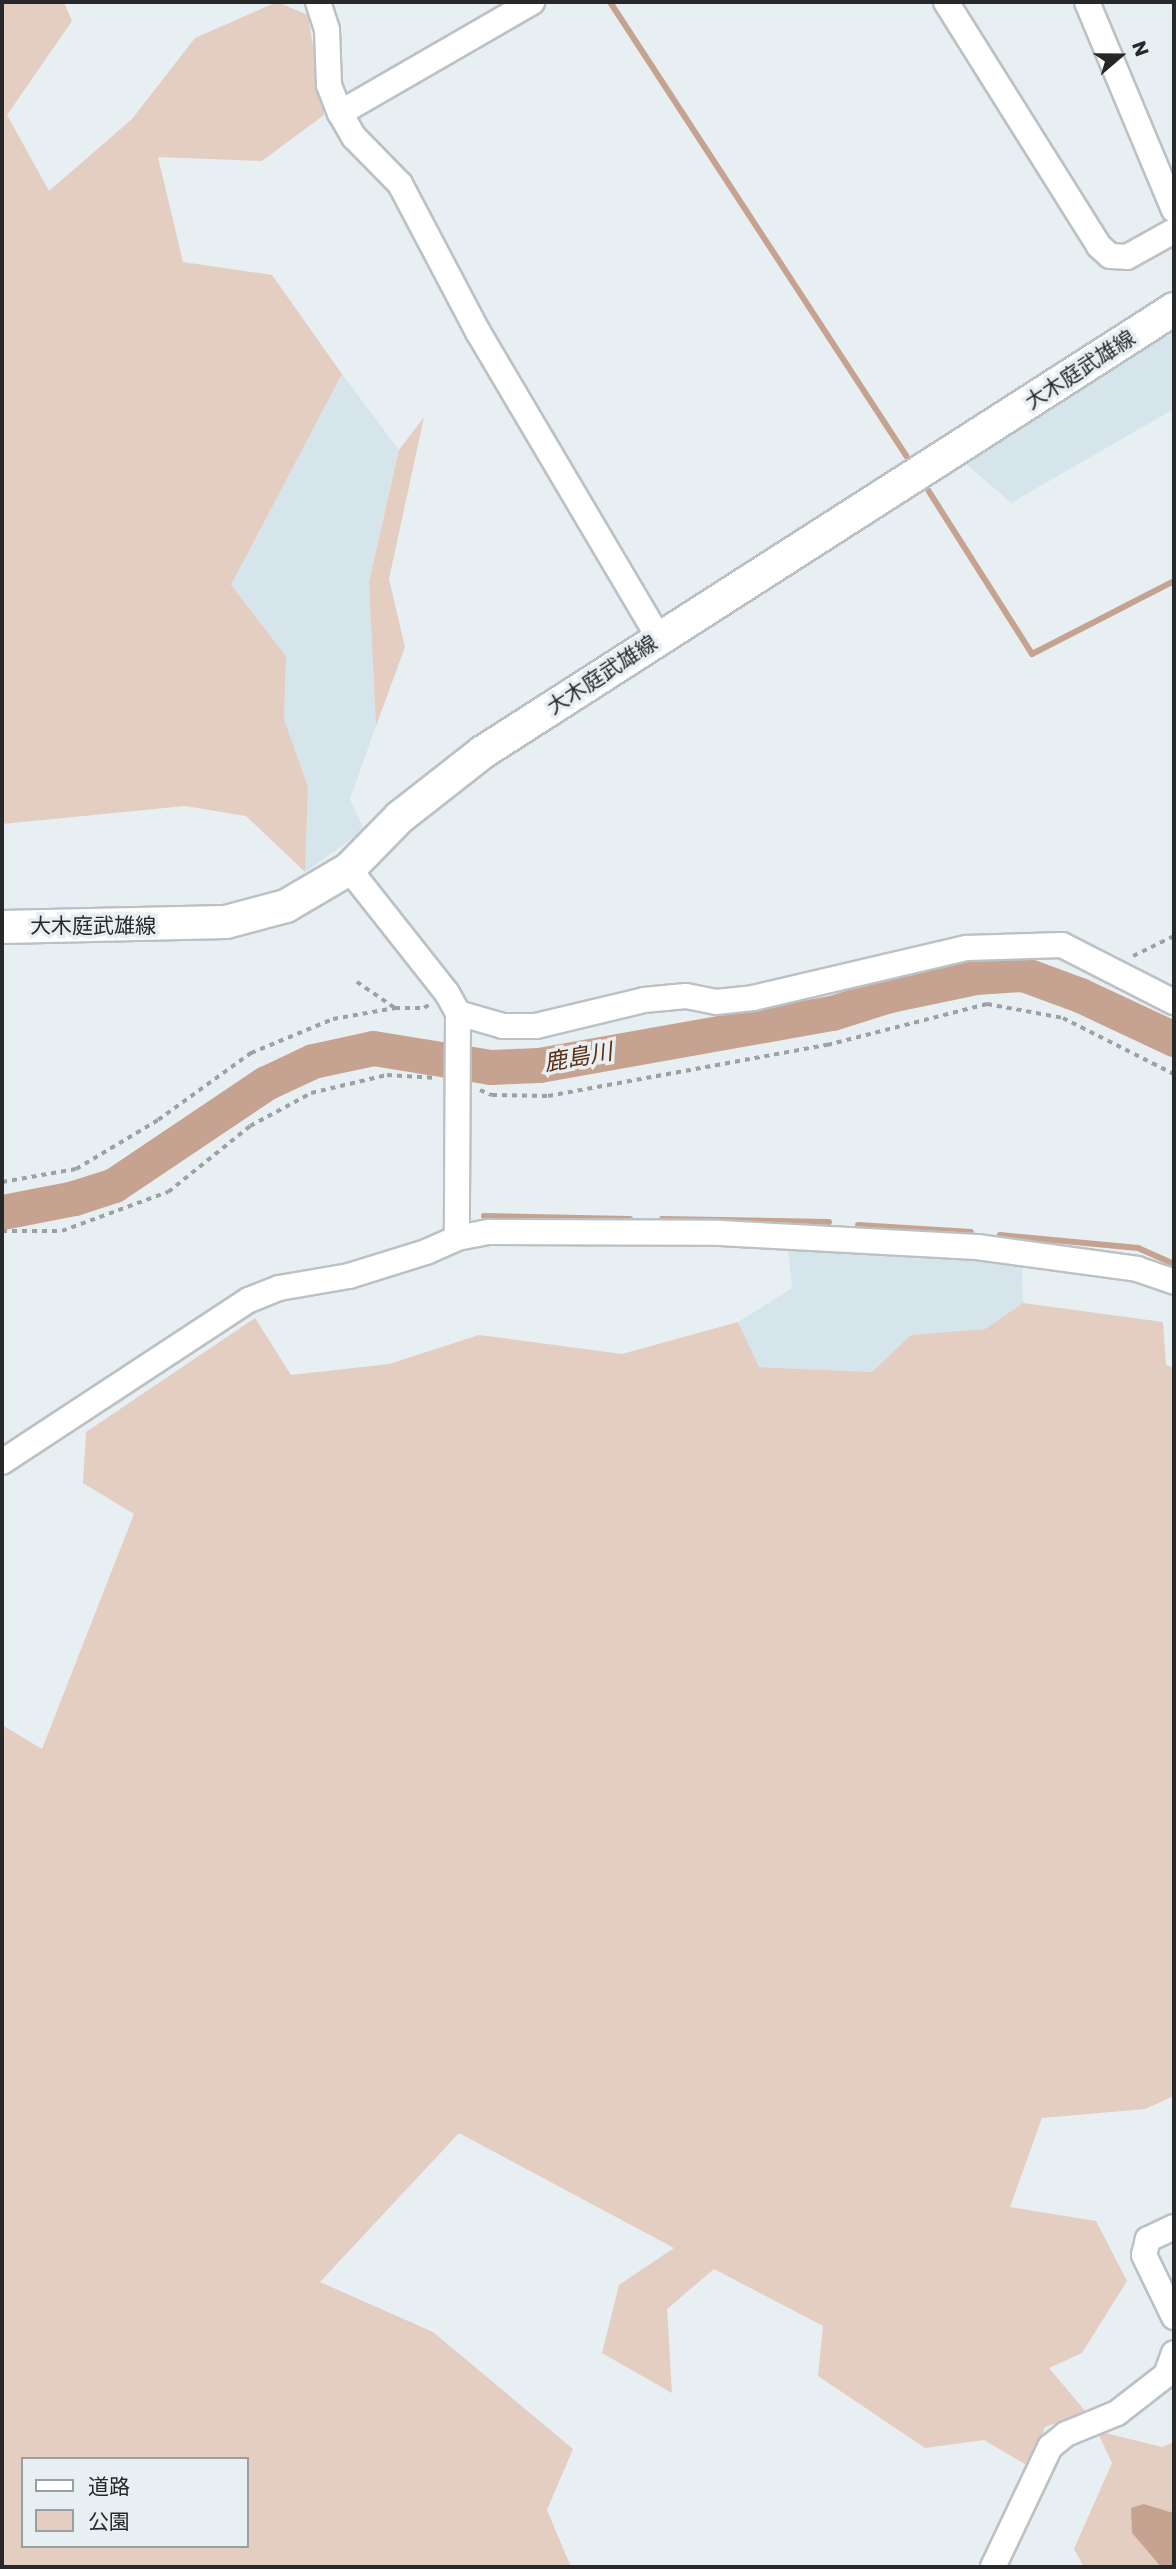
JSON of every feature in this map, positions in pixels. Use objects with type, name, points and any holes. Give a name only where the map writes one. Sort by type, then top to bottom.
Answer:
[{"type":"main road","name":"大木庭武雄線","points":[[2,928],[226,922],[286,906],[349,869],[400,817],[483,752],[1174,309]]},
{"type":"street","points":[[318,2],[327,30],[329,85],[340,113],[354,137],[400,184],[478,332],[659,638]]},
{"type":"street","points":[[340,113],[532,2]]},
{"type":"street","points":[[946,2],[1099,246],[1110,256],[1127,257],[1174,231]]},
{"type":"street","points":[[1087,2],[1174,210]]},
{"type":"street","points":[[349,869],[455,1010],[503,1026],[536,1026],[644,1000],[686,996],[716,1002],[753,998],[967,948],[1062,945],[1174,1002]]},
{"type":"street","points":[[455,1010],[457,1238]]},
{"type":"street","points":[[2,1462],[249,1300],[279,1287],[349,1276],[426,1252],[457,1238],[489,1232],[531,1230],[720,1233],[963,1246],[1137,1269],[1174,1282]]},
{"type":"street","points":[[1174,2227],[1148,2239],[1144,2255],[1174,2317]]},
{"type":"street","points":[[993,2567],[1050,2447],[1066,2434],[1117,2413],[1166,2375],[1174,2353]]},
{"type":"path","points":[[357,982],[395,1008]]},
{"type":"path","points":[[2,1231],[62,1231],[169,1192],[250,1126],[311,1093],[387,1075],[457,1079],[492,1095],[548,1096],[827,1045],[987,1004],[1063,1018],[1174,1073]]},
{"type":"path","points":[[2,1182],[76,1169],[158,1120],[251,1053],[333,1019],[395,1008],[455,1010]]},
{"type":"shaded area","points":[[1174,334],[1174,409],[1011,503],[965,463],[1152,341]]},
{"type":"shaded area","points":[[342,374],[399,450],[369,582],[376,726],[350,799],[364,830],[305,872],[308,787],[284,719],[286,656],[231,585]]},
{"type":"shaded area","points":[[787,1242],[1022,1263],[1023,1303],[985,1329],[911,1335],[872,1372],[758,1367],[738,1322],[792,1288]]},
{"type":"shaded area","points":[[1144,2504],[1174,2513],[1174,2567],[1161,2567],[1132,2533],[1131,2508]]},
{"type":"green space","points":[[2,2],[64,2],[72,21],[7,115],[49,191],[132,119],[195,38],[277,2],[308,15],[324,115],[262,161],[158,157],[183,262],[272,275],[342,374],[231,585],[286,656],[284,719],[308,787],[305,872],[246,816],[185,806],[2,824]]},
{"type":"green space","points":[[424,417],[389,579],[405,647],[376,726],[369,582],[399,450]]},
{"type":"green space","points":[[1023,1303],[1163,1322],[1166,1365],[1174,1368],[1174,2096],[1145,2109],[1042,2118],[1010,2207],[1096,2221],[1127,2281],[1082,2353],[1049,2368],[1086,2412],[1045,2427],[1030,2467],[984,2440],[925,2448],[818,2376],[823,2326],[714,2269],[667,2309],[672,2393],[602,2353],[619,2285],[674,2248],[459,2133],[320,2282],[433,2332],[573,2449],[547,2510],[571,2567],[2,2567],[2,1725],[42,1749],[134,1514],[83,1483],[86,1432],[255,1318],[291,1375],[389,1364],[479,1335],[622,1354],[738,1322],[759,1367],[872,1372],[911,1335],[985,1329]]},
{"type":"green space","points":[[1097,2431],[1162,2447],[1174,2442],[1174,2513],[1144,2504],[1132,2533],[1161,2567],[1084,2567],[1074,2549],[1112,2463]]},
{"type":"waterway","points":[[610,2],[907,457]]},
{"type":"waterway","points":[[928,490],[1032,654],[1174,581]]},
{"type":"waterway","name":"鹿島川","points":[[2,1212],[74,1198],[114,1185],[266,1083],[313,1061],[373,1048],[490,1067],[539,1065],[832,1013],[889,995],[975,977],[1023,974],[1080,995],[1174,1039]]},
{"type":"waterway","points":[[484,1216],[630,1219]]},
{"type":"waterway","points":[[662,1219],[829,1222]]},
{"type":"waterway","points":[[858,1225],[971,1232]]},
{"type":"waterway","points":[[1000,1235],[1138,1248],[1174,1264]]}]
